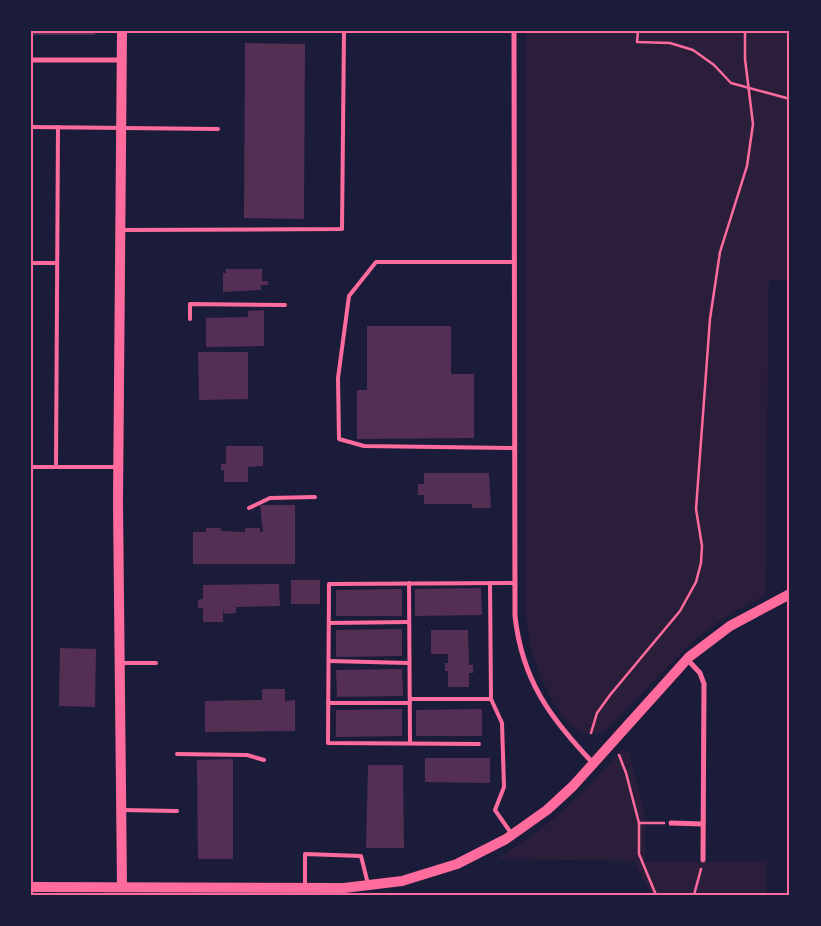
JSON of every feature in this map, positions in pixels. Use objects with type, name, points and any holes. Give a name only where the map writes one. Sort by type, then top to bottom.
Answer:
[{"type":"main road","points":[[122,31],[118,467],[122,886]]},
{"type":"main road","points":[[31,887],[122,886],[305,889],[369,886],[402,881],[440,870],[471,858],[513,834],[560,798],[687,659],[720,633],[760,609],[790,595]]},
{"type":"street","points":[[514,31],[514,583],[517,637],[532,682],[555,721],[593,763]]},
{"type":"street","points":[[31,60],[122,60]]},
{"type":"street","points":[[687,659],[696,668],[704,684],[703,860]]},
{"type":"street","points":[[671,823],[703,824]]},
{"type":"lane","points":[[120,230],[342,229],[344,31]]},
{"type":"lane","points":[[31,127],[218,129]]},
{"type":"lane","points":[[56,467],[58,127]]},
{"type":"lane","points":[[514,262],[376,262],[349,296],[338,378],[340,439],[364,446],[514,448]]},
{"type":"lane","points":[[31,263],[57,263]]},
{"type":"lane","points":[[190,319],[190,304],[284,305]]},
{"type":"lane","points":[[31,467],[118,467]]},
{"type":"lane","points":[[249,508],[270,498],[315,497]]},
{"type":"lane","points":[[409,583],[410,743]]},
{"type":"lane","points":[[490,583],[491,699],[502,723],[504,787],[495,810],[513,834]]},
{"type":"lane","points":[[479,744],[328,743],[329,584],[514,583]]},
{"type":"lane","points":[[329,623],[409,622]]},
{"type":"lane","points":[[329,661],[409,663]]},
{"type":"lane","points":[[120,662],[156,663]]},
{"type":"lane","points":[[328,703],[491,699]]},
{"type":"lane","points":[[177,754],[247,756],[264,760]]},
{"type":"lane","points":[[121,810],[177,811]]},
{"type":"lane","points":[[305,889],[305,854],[361,856],[369,886]]},
{"type":"path","points":[[638,31],[637,42],[670,44],[693,50],[714,65],[731,83],[790,99]]},
{"type":"path","points":[[591,733],[598,713],[610,695],[680,611],[696,582],[701,563],[702,546],[696,509],[710,319],[720,252],[747,166],[753,124],[745,60],[745,31]]},
{"type":"path","points":[[619,755],[626,773],[639,824],[639,854],[656,895]]},
{"type":"path","points":[[639,824],[671,823]]},
{"type":"path","points":[[694,895],[703,860]]},
{"type":"shaded area","points":[[526,31],[790,31],[790,280],[769,280],[765,596],[728,615],[694,640],[606,730],[593,734],[581,732],[570,724],[551,698],[534,658],[529,640],[525,608]]},
{"type":"shaded area","points":[[624,748],[629,753],[645,815],[645,862],[767,861],[766,895],[652,895],[634,861],[497,859],[565,809]]},
{"type":"building","points":[[31,31],[95,31],[95,35],[31,35]]},
{"type":"building","points":[[245,43],[305,44],[304,219],[244,218]]},
{"type":"building","points":[[226,269],[262,269],[262,281],[268,281],[268,285],[261,285],[261,290],[223,292],[223,273],[226,273]]},
{"type":"building","points":[[264,310],[264,346],[206,347],[206,318],[248,317],[248,311]]},
{"type":"building","points":[[367,326],[451,326],[451,374],[474,374],[474,438],[357,439],[357,390],[367,390]]},
{"type":"building","points":[[198,352],[248,352],[248,399],[199,400]]},
{"type":"building","points":[[226,446],[263,446],[263,466],[248,467],[248,482],[224,482],[224,470],[221,470],[221,464],[226,464]]},
{"type":"building","points":[[424,473],[489,473],[491,508],[472,508],[472,504],[424,504],[424,495],[418,495],[418,484],[424,484]]},
{"type":"building","points":[[260,505],[295,505],[295,564],[193,564],[193,532],[206,532],[206,528],[221,528],[221,531],[245,532],[245,528],[260,528],[260,532],[263,532]]},
{"type":"building","points":[[291,580],[320,580],[320,604],[291,604]]},
{"type":"building","points":[[279,584],[280,606],[236,607],[236,613],[224,614],[223,607],[223,622],[203,622],[203,608],[198,608],[198,600],[203,599],[203,585]]},
{"type":"building","points":[[481,588],[482,615],[415,616],[415,589]]},
{"type":"building","points":[[402,589],[402,616],[336,616],[336,590]]},
{"type":"building","points":[[402,629],[402,656],[336,657],[336,630]]},
{"type":"building","points":[[431,630],[468,630],[469,665],[473,665],[473,673],[469,673],[469,687],[448,687],[448,671],[445,671],[445,663],[448,663],[448,654],[431,654]]},
{"type":"building","points":[[60,648],[96,649],[95,707],[59,706]]},
{"type":"building","points":[[402,669],[403,696],[337,697],[336,670]]},
{"type":"building","points":[[262,689],[285,689],[285,701],[295,700],[295,731],[205,732],[205,701],[262,700]]},
{"type":"building","points":[[402,709],[402,736],[336,737],[336,710]]},
{"type":"building","points":[[482,709],[482,736],[416,736],[416,710]]},
{"type":"building","points":[[425,758],[490,758],[490,783],[425,782]]},
{"type":"building","points":[[233,759],[233,859],[198,859],[197,760]]},
{"type":"building","points":[[368,765],[403,765],[404,848],[366,848]]}]
